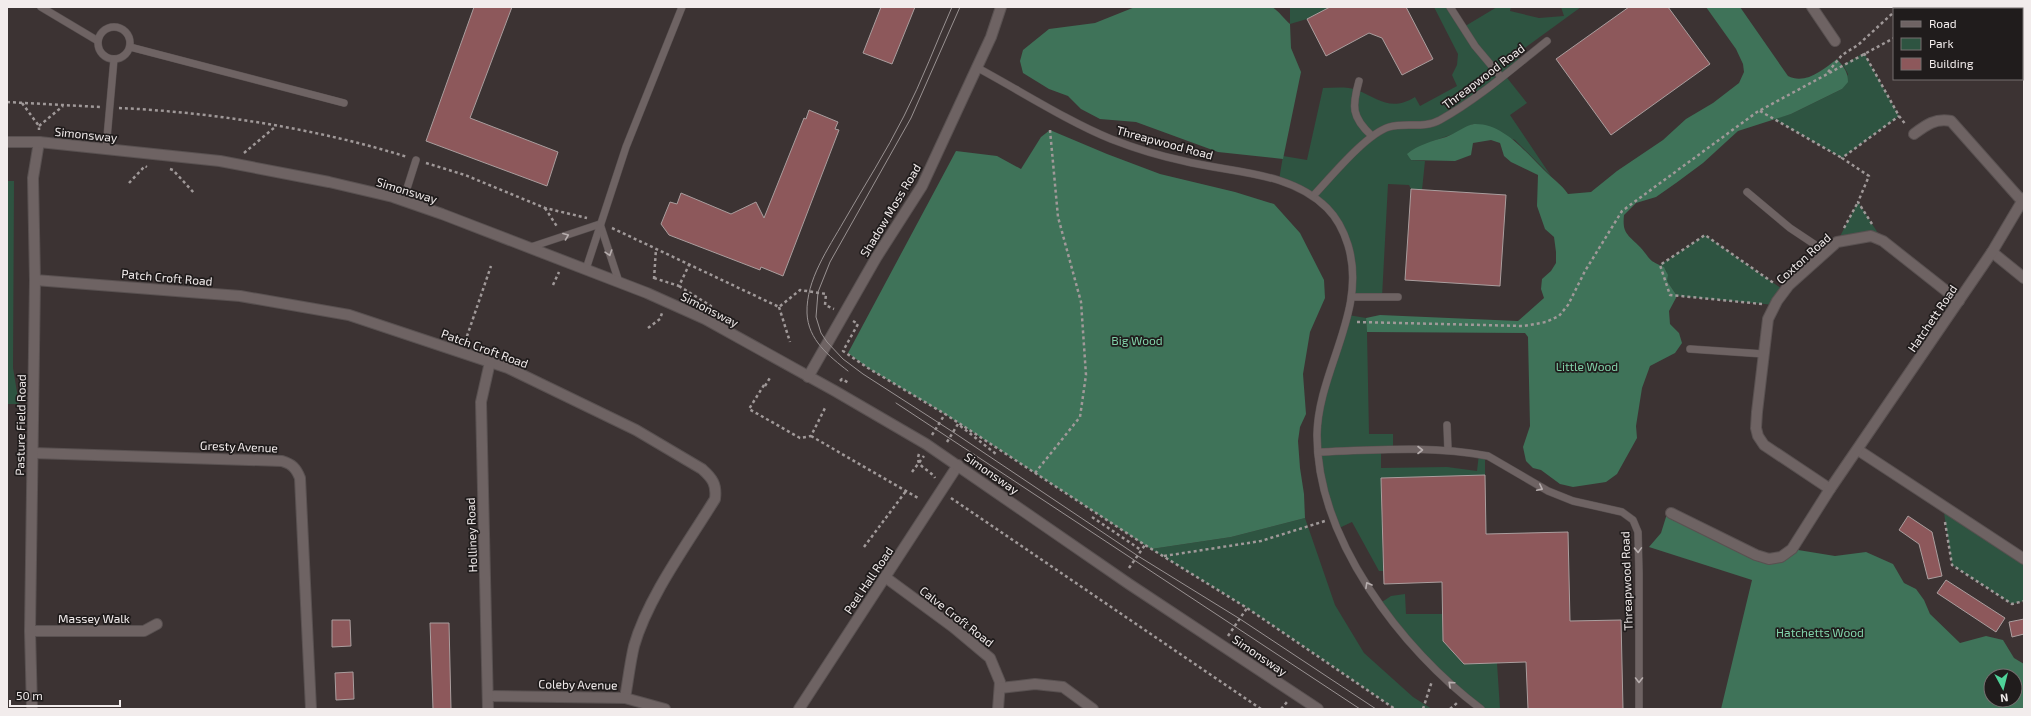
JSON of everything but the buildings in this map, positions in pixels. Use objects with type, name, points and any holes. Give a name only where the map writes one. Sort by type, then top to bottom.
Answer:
[{"type":"street","name":"Shadow Moss Road","points":[[808,376],[876,258],[922,186],[991,37],[1001,7]]},
{"type":"street","points":[[1812,7],[1835,41]]},
{"type":"street","points":[[1914,134],[1931,122],[1941,119],[1951,121],[2023,200]]},
{"type":"street","name":"Simonsway","points":[[7,142],[39,142],[220,161],[329,182],[403,201],[531,247],[647,293],[705,319],[926,444],[1129,584],[1318,709]]},
{"type":"street","name":"Pasture Field Road","points":[[32,709],[30,631],[35,280],[33,178],[39,142]]},
{"type":"street","name":"Hatchett Road","points":[[1671,513],[1756,555],[1769,559],[1781,557],[1792,549],[1830,489],[1992,252],[2023,200]]},
{"type":"street","name":"Coxton Road","points":[[1830,489],[1764,445],[1758,436],[1756,428],[1757,412],[1768,319],[1774,305],[1785,291],[1836,242],[1871,236],[1883,241],[1959,301]]},
{"type":"street","points":[[1992,252],[2024,278]]},
{"type":"street","name":"Patch Croft Road","points":[[35,280],[240,296],[349,315],[508,368],[636,430],[702,468],[711,476],[714,483],[716,490],[715,499],[669,573],[644,620],[634,646],[624,698]]},
{"type":"street","name":"Holliney Road","points":[[488,709],[481,402],[490,362]]},
{"type":"street","points":[[1858,450],[2024,559]]},
{"type":"street","name":"Gresty Avenue","points":[[33,453],[282,461],[297,469],[300,478],[311,709]]},
{"type":"street","name":"Peel Hall Road","points":[[799,709],[958,466]]},
{"type":"street","name":"Calve Croft Road","points":[[885,577],[953,627],[990,658],[1000,682],[998,709]]},
{"type":"street","name":"Massey Walk","points":[[30,631],[144,631],[157,624]]},
{"type":"street","points":[[1000,688],[1035,684],[1063,687],[1093,709]]},
{"type":"street","name":"Coleby Avenue","points":[[488,696],[624,698],[665,709]]},
{"type":"lane","points":[[41,7],[98,41]]},
{"type":"lane","points":[[586,269],[626,147],[682,7]]},
{"type":"lane","points":[[1450,7],[1475,46],[1501,77]]},
{"type":"lane","points":[[112,27],[117,27],[126,33],[130,42],[130,47],[124,56],[114,60],[104,56],[100,52],[98,41],[103,32],[112,27]]},
{"type":"lane","name":"Threapwood Road","points":[[1313,196],[1372,136],[1391,127],[1437,122],[1456,112],[1547,41]]},
{"type":"lane","points":[[130,47],[344,103]]},
{"type":"lane","points":[[106,149],[114,60]]},
{"type":"lane","name":"Threapwood Road","points":[[976,67],[1110,139],[1184,162],[1293,184],[1313,196],[1328,208],[1338,222],[1346,238],[1354,272],[1352,297],[1346,321],[1334,355],[1320,407],[1318,422],[1318,452],[1324,492],[1337,529],[1378,604],[1436,670],[1481,709]]},
{"type":"lane","points":[[1359,81],[1354,100],[1355,113],[1359,122],[1372,136]]},
{"type":"lane","points":[[403,201],[416,160]]},
{"type":"lane","points":[[1747,192],[1790,228],[1826,252]]},
{"type":"lane","points":[[531,247],[600,224]]},
{"type":"lane","points":[[600,224],[619,282]]},
{"type":"lane","points":[[1352,297],[1398,297]]},
{"type":"lane","points":[[1690,349],[1764,354]]},
{"type":"lane","points":[[1447,425],[1448,450]]},
{"type":"lane","name":"Threapwood Road","points":[[1318,452],[1448,450],[1488,456],[1548,491],[1572,501],[1622,512],[1633,520],[1638,532],[1639,709]]},
{"type":"path","points":[[1827,73],[1842,55],[1858,45],[1893,13]]},
{"type":"path","points":[[1346,321],[1524,326],[1546,322],[1559,316],[1568,305],[1585,271],[1622,211],[1760,111],[1827,73],[1893,38]]},
{"type":"path","points":[[1864,53],[1899,116],[1914,134]]},
{"type":"path","points":[[7,102],[170,112],[230,119],[276,127],[380,149],[465,175],[545,208],[581,215]]},
{"type":"path","points":[[22,103],[39,126],[39,142]]},
{"type":"path","points":[[39,126],[63,106]]},
{"type":"path","points":[[1760,111],[1842,158],[1869,176],[1858,202],[1836,242]]},
{"type":"path","points":[[1842,158],[1899,116]]},
{"type":"path","points":[[238,155],[243,154],[276,127]]},
{"type":"path","points":[[1035,473],[1080,417],[1086,375],[1081,302],[1058,217],[1050,130]]},
{"type":"path","points":[[129,183],[145,166],[150,167]]},
{"type":"path","points":[[167,169],[173,170],[194,194]]},
{"type":"path","points":[[1858,202],[1883,241]]},
{"type":"path","points":[[545,208],[563,237]]},
{"type":"path","points":[[618,231],[779,307],[790,342]]},
{"type":"path","points":[[1774,305],[1670,295],[1660,265],[1704,235],[1785,291]]},
{"type":"path","points":[[647,293],[654,278],[656,249]]},
{"type":"path","points":[[679,286],[689,265]]},
{"type":"path","points":[[465,343],[491,266]]},
{"type":"path","points":[[654,278],[679,286],[711,306],[705,319]]},
{"type":"path","points":[[779,307],[800,290],[826,294],[825,305],[836,310]]},
{"type":"path","points":[[648,328],[660,319],[664,308]]},
{"type":"path","points":[[858,324],[843,351],[868,368],[946,414],[1145,545],[1248,608],[1394,709]]},
{"type":"path","points":[[771,376],[749,409],[800,438],[811,436],[918,498]]},
{"type":"path","points":[[811,436],[825,408]]},
{"type":"path","points":[[947,442],[958,424],[996,454]]},
{"type":"path","points":[[864,547],[906,492]]},
{"type":"path","points":[[950,498],[1261,709]]},
{"type":"path","points":[[1943,506],[1952,565],[2012,604],[2024,601]]},
{"type":"path","points":[[1092,517],[1141,550]]},
{"type":"path","points":[[1163,556],[1261,541],[1333,518]]},
{"type":"path","points":[[1129,568],[1145,545]]},
{"type":"path","points":[[1223,645],[1248,608]]},
{"type":"path","points":[[1423,709],[1436,670]]},
{"type":"green space","points":[[1135,7],[1272,7],[1290,24],[1291,48],[1301,72],[1283,159],[1218,152],[1136,122],[1100,119],[1081,109],[1068,96],[1049,89],[1023,73],[1020,61],[1023,50],[1049,29],[1095,23]]},
{"type":"green space","points":[[1290,7],[1330,7],[1307,19],[1290,24]]},
{"type":"green space","points":[[1434,7],[1450,7],[1462,28],[1497,7],[1511,7],[1510,11],[1539,18],[1564,16],[1561,7],[1581,7],[1515,55],[1522,61],[1504,74],[1527,103],[1510,115],[1551,176],[1515,140],[1473,124],[1456,133],[1433,141],[1410,160],[1425,161],[1422,190],[1411,189],[1409,185],[1388,184],[1382,297],[1352,297],[1351,255],[1328,208],[1279,180],[1283,156],[1307,160],[1323,88],[1353,89],[1392,104],[1399,104],[1415,97],[1420,106],[1457,86],[1452,75],[1457,65],[1458,54]]},
{"type":"green space","name":"Little Wood","points":[[1706,7],[1740,7],[1788,76],[1801,79],[1814,75],[1837,59],[1845,70],[1848,82],[1842,89],[1791,114],[1738,131],[1703,163],[1676,183],[1656,197],[1636,203],[1624,215],[1624,226],[1629,236],[1650,259],[1664,267],[1668,275],[1667,281],[1677,296],[1669,311],[1670,324],[1679,333],[1682,343],[1675,353],[1650,366],[1642,388],[1636,426],[1637,438],[1617,474],[1606,482],[1573,487],[1560,484],[1541,470],[1533,468],[1526,461],[1523,447],[1530,426],[1528,337],[1525,333],[1367,332],[1366,318],[1380,315],[1518,321],[1544,298],[1541,289],[1542,279],[1551,271],[1556,263],[1554,237],[1545,229],[1537,206],[1538,175],[1511,162],[1504,156],[1500,143],[1491,140],[1473,143],[1471,155],[1455,161],[1411,160],[1407,154],[1420,146],[1449,136],[1471,125],[1485,125],[1495,128],[1514,140],[1560,184],[1568,194],[1591,192],[1617,171],[1663,140],[1686,119],[1713,103],[1739,83],[1744,72],[1743,64],[1736,49]]},
{"type":"green space","points":[[1864,53],[1899,116],[1842,158],[1774,119],[1791,114],[1842,89],[1848,74],[1843,65]]},
{"type":"green space","name":"Big Wood","points":[[1050,130],[1160,174],[1235,192],[1274,204],[1300,233],[1324,280],[1325,298],[1310,332],[1303,374],[1306,414],[1300,427],[1298,441],[1305,518],[1231,537],[1151,549],[945,414],[868,368],[848,353],[956,151],[997,156],[1021,169],[1041,137]]},
{"type":"green space","points":[[7,181],[14,181],[13,368],[19,404],[7,404]]},
{"type":"green space","points":[[1858,202],[1883,241],[1837,242]]},
{"type":"green space","points":[[1705,235],[1785,291],[1775,305],[1677,296],[1667,281],[1666,270],[1660,265]]},
{"type":"green space","points":[[1348,315],[1366,318],[1369,434],[1393,434],[1393,450],[1381,450],[1381,468],[1447,467],[1477,471],[1479,454],[1485,456],[1485,475],[1381,478],[1383,571],[1379,571],[1352,522],[1337,529],[1324,492],[1318,422]]},
{"type":"green space","points":[[1943,506],[2024,559],[2024,601],[2012,604],[1952,565]]},
{"type":"green space","name":"Hatchetts Wood","points":[[1671,513],[1769,559],[1792,549],[1835,556],[1866,552],[1893,564],[1904,583],[1916,589],[1924,600],[1930,614],[1960,643],[1986,636],[2003,640],[2014,658],[2024,664],[2024,709],[1721,709],[1752,580],[1649,547],[1661,533],[1666,517]]},
{"type":"green space","points":[[1305,518],[1335,605],[1364,653],[1413,697],[1432,709],[1395,709],[1247,608],[1151,549],[1231,537]]},
{"type":"green space","points":[[1405,594],[1406,614],[1442,614],[1443,641],[1464,664],[1497,663],[1500,709],[1481,709],[1454,687],[1379,604],[1391,596]]},
{"type":"tram line","points":[[848,371],[827,353],[815,339],[811,331],[807,313],[810,289],[819,265],[911,103],[952,7]]},
{"type":"tram line","points":[[960,7],[911,118],[830,262],[818,292],[816,317],[821,333],[827,342],[843,359],[863,374],[953,432],[1138,556],[1240,619],[1376,709]]},
{"type":"tram line","points":[[896,403],[1360,709]]}]
